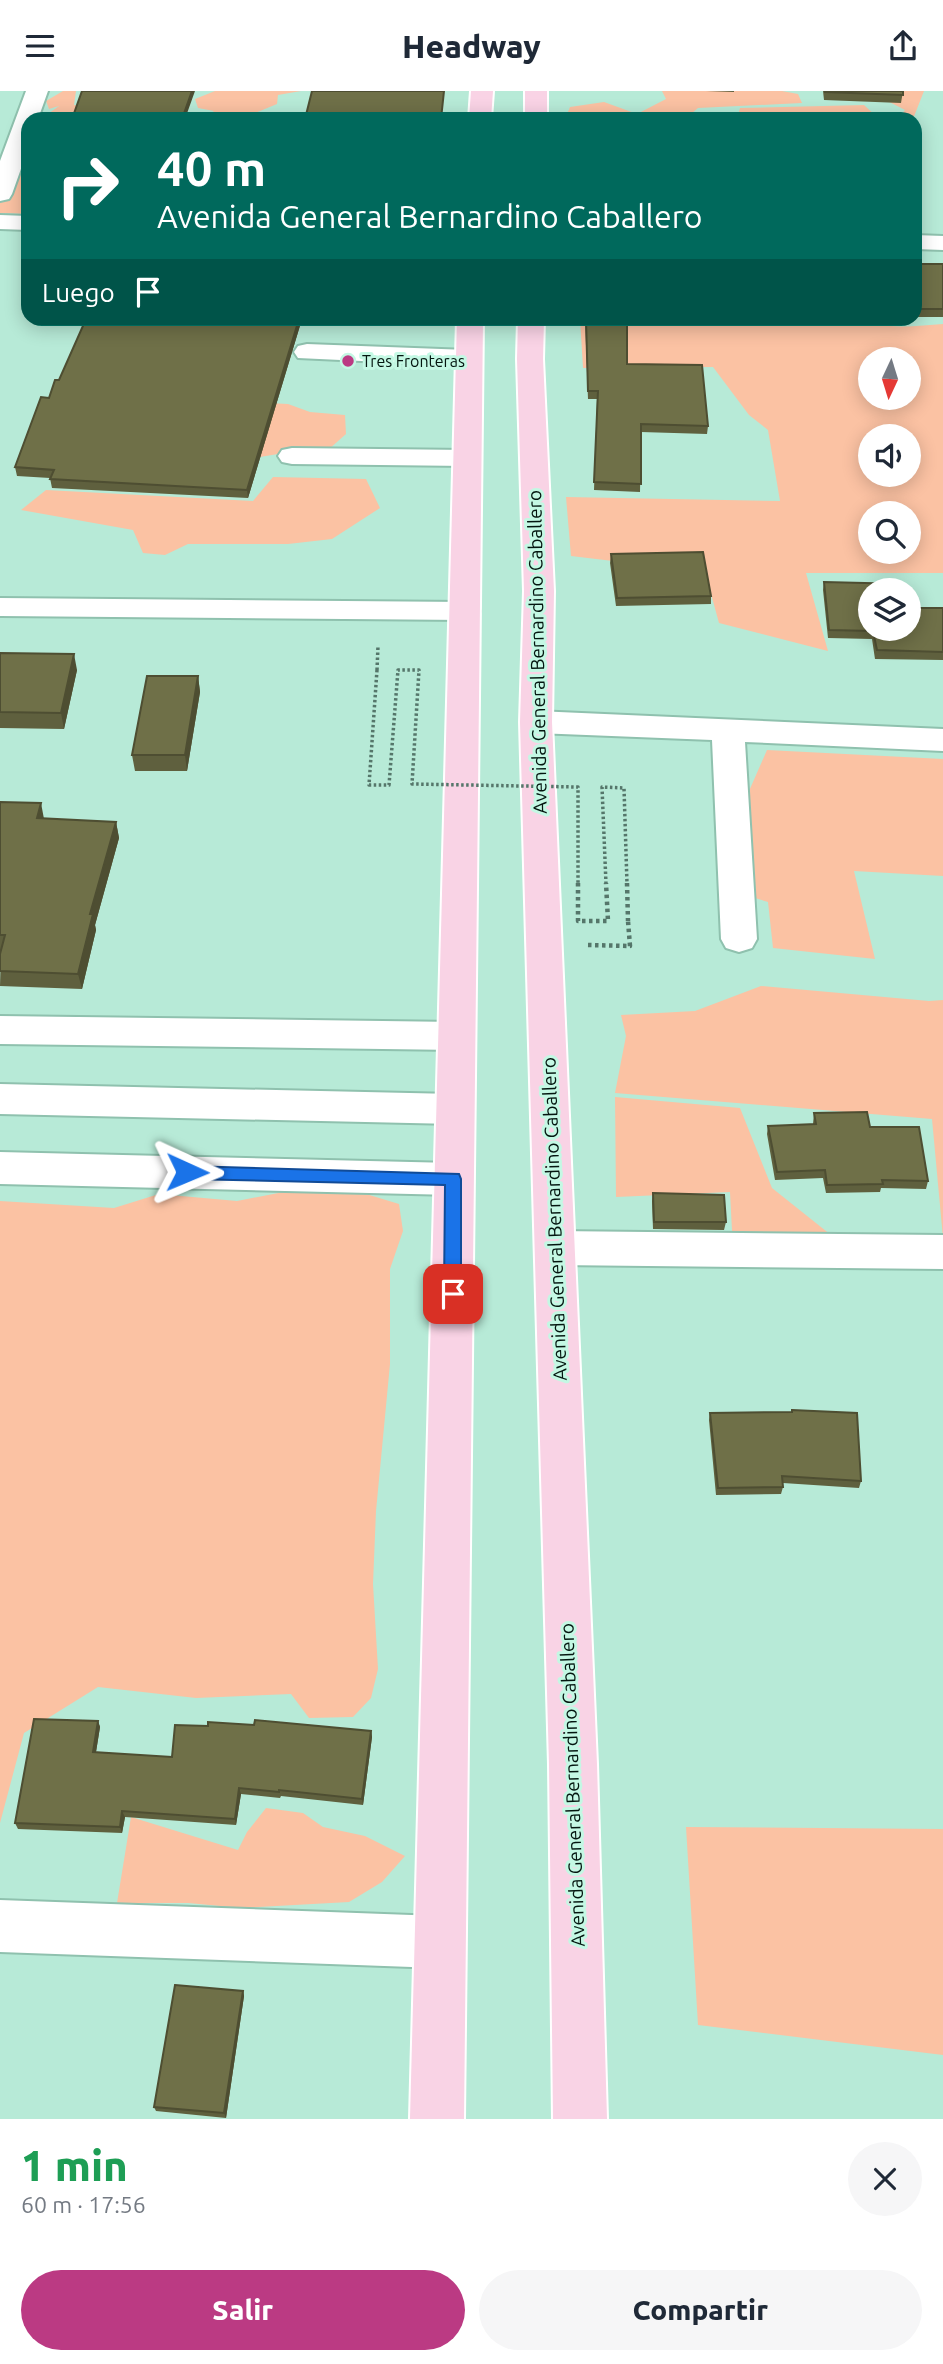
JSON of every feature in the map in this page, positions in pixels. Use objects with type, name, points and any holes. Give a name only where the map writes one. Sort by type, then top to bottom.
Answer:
[{"type":"main road","points":[[480,112],[482,91]]},
{"type":"main road","points":[[536,91],[536,112]]},
{"type":"main road","points":[[437,2119],[470,326]]},
{"type":"main road","name":"Avenida General Bernardino Caballero","points":[[531,326],[539,591],[536,722],[573,1764],[580,2119]]},
{"type":"street","points":[[29,112],[37,91]]},
{"type":"street","points":[[0,194],[21,136]]},
{"type":"street","points":[[0,222],[21,223]]},
{"type":"street","points":[[922,242],[943,243]]},
{"type":"street","points":[[307,352],[468,358]]},
{"type":"street","points":[[292,456],[467,458]]},
{"type":"street","points":[[0,607],[465,611]]},
{"type":"street","points":[[536,722],[943,740]]},
{"type":"street","points":[[728,731],[739,939]]},
{"type":"street","points":[[0,1030],[456,1036]]},
{"type":"street","points":[[0,1100],[454,1109]]},
{"type":"street","points":[[0,1168],[453,1179]]},
{"type":"street","points":[[555,1248],[943,1252]]},
{"type":"street","points":[[0,1926],[439,1942]]},
{"type":"path","points":[[377,670],[369,785],[389,785],[398,670],[419,670],[412,784],[578,787],[578,922],[608,921],[602,787],[624,789],[630,946],[544,945]]},
{"type":"shaded area","points":[[63,91],[76,91],[74,105],[121,112],[51,112],[59,106],[49,109],[46,101]]},
{"type":"shaded area","points":[[215,91],[301,91],[278,95],[277,104],[258,112],[213,112],[198,108],[195,99]]},
{"type":"shaded area","points":[[662,91],[782,91],[798,94],[802,103],[698,108],[693,112],[641,112],[666,99]]},
{"type":"shaded area","points":[[868,91],[924,91],[916,112],[903,112],[905,110]]},
{"type":"shaded area","points":[[604,102],[632,112],[568,112],[570,107]]},
{"type":"shaded area","points":[[864,105],[872,112],[739,112],[740,108]]},
{"type":"shaded area","points":[[21,154],[21,214],[0,213],[0,170]]},
{"type":"shaded area","points":[[943,324],[943,573],[806,573],[828,651],[719,623],[705,572],[571,556],[566,497],[780,501],[768,430],[749,415],[713,367],[583,368],[580,326]]},
{"type":"shaded area","points":[[160,397],[288,404],[310,412],[345,415],[346,434],[328,450],[302,450],[260,457]]},
{"type":"shaded area","points":[[273,477],[366,479],[380,508],[332,539],[288,544],[188,544],[165,555],[143,553],[133,530],[21,510],[46,490],[253,501]]},
{"type":"shaded area","points":[[767,750],[943,759],[943,876],[854,871],[875,959],[773,948],[768,902],[720,887],[735,823]]},
{"type":"shaded area","points":[[761,986],[943,1000],[943,1238],[932,1119],[615,1093],[626,1036],[621,1015],[695,1011]]},
{"type":"shaded area","points":[[615,1097],[740,1108],[772,1188],[836,1239],[733,1250],[730,1192],[616,1197]]},
{"type":"shaded area","points":[[330,1183],[399,1204],[403,1231],[390,1269],[390,1364],[376,1511],[373,1584],[378,1669],[371,1698],[353,1717],[309,1718],[291,1694],[196,1698],[98,1687],[24,1733],[0,1823],[0,1201],[114,1208],[159,1194],[237,1201]]},
{"type":"shaded area","points":[[266,1808],[303,1813],[323,1827],[365,1836],[405,1856],[382,1882],[349,1902],[242,1908],[188,1903],[117,1903],[131,1817],[238,1850],[247,1832]]},
{"type":"shaded area","points":[[686,1827],[943,1829],[943,2055],[698,2025]]},
{"type":"building","points":[[82,91],[192,91],[184,112],[74,112]]},
{"type":"building","points":[[312,91],[444,91],[442,112],[307,112]]},
{"type":"building","points":[[903,91],[903,95],[825,92]]},
{"type":"building","points":[[922,264],[943,264],[943,309],[922,309]]},
{"type":"building","points":[[83,326],[297,326],[247,490],[50,479],[54,470],[15,467],[41,397],[49,398],[55,380],[59,380]]},
{"type":"building","points":[[586,326],[627,326],[627,364],[702,365],[708,426],[641,424],[641,484],[594,482],[598,391],[588,391]]},
{"type":"building","points":[[703,552],[711,596],[617,598],[611,554]]},
{"type":"building","points":[[824,582],[858,583],[858,631],[829,630]]},
{"type":"building","points":[[921,608],[943,608],[943,652],[877,650],[875,641],[921,641]]},
{"type":"building","points":[[0,653],[74,654],[61,713],[0,712]]},
{"type":"building","points":[[147,676],[198,676],[185,755],[132,755]]},
{"type":"building","points":[[0,802],[41,803],[37,818],[116,822],[90,914],[93,914],[78,974],[0,971],[0,954],[5,935],[0,935]]},
{"type":"building","points":[[867,1112],[870,1127],[919,1127],[928,1181],[882,1180],[883,1184],[827,1185],[825,1170],[777,1172],[768,1126],[816,1124],[814,1113]]},
{"type":"building","points":[[653,1193],[724,1195],[726,1222],[654,1222]]},
{"type":"building","points":[[792,1410],[857,1413],[861,1481],[782,1476],[783,1487],[718,1488],[710,1413]]},
{"type":"building","points":[[34,1719],[98,1721],[93,1752],[172,1757],[175,1725],[208,1726],[208,1722],[254,1725],[255,1720],[371,1731],[362,1799],[239,1788],[235,1819],[122,1811],[120,1827],[15,1823]]},
{"type":"building","points":[[175,1985],[243,1991],[224,2113],[154,2107]]},
{"type":"place","name":"Tres Fronteras","points":[[348,361]]},
{"type":"route","points":[[187,1172],[453,1179],[453,1294]]}]
